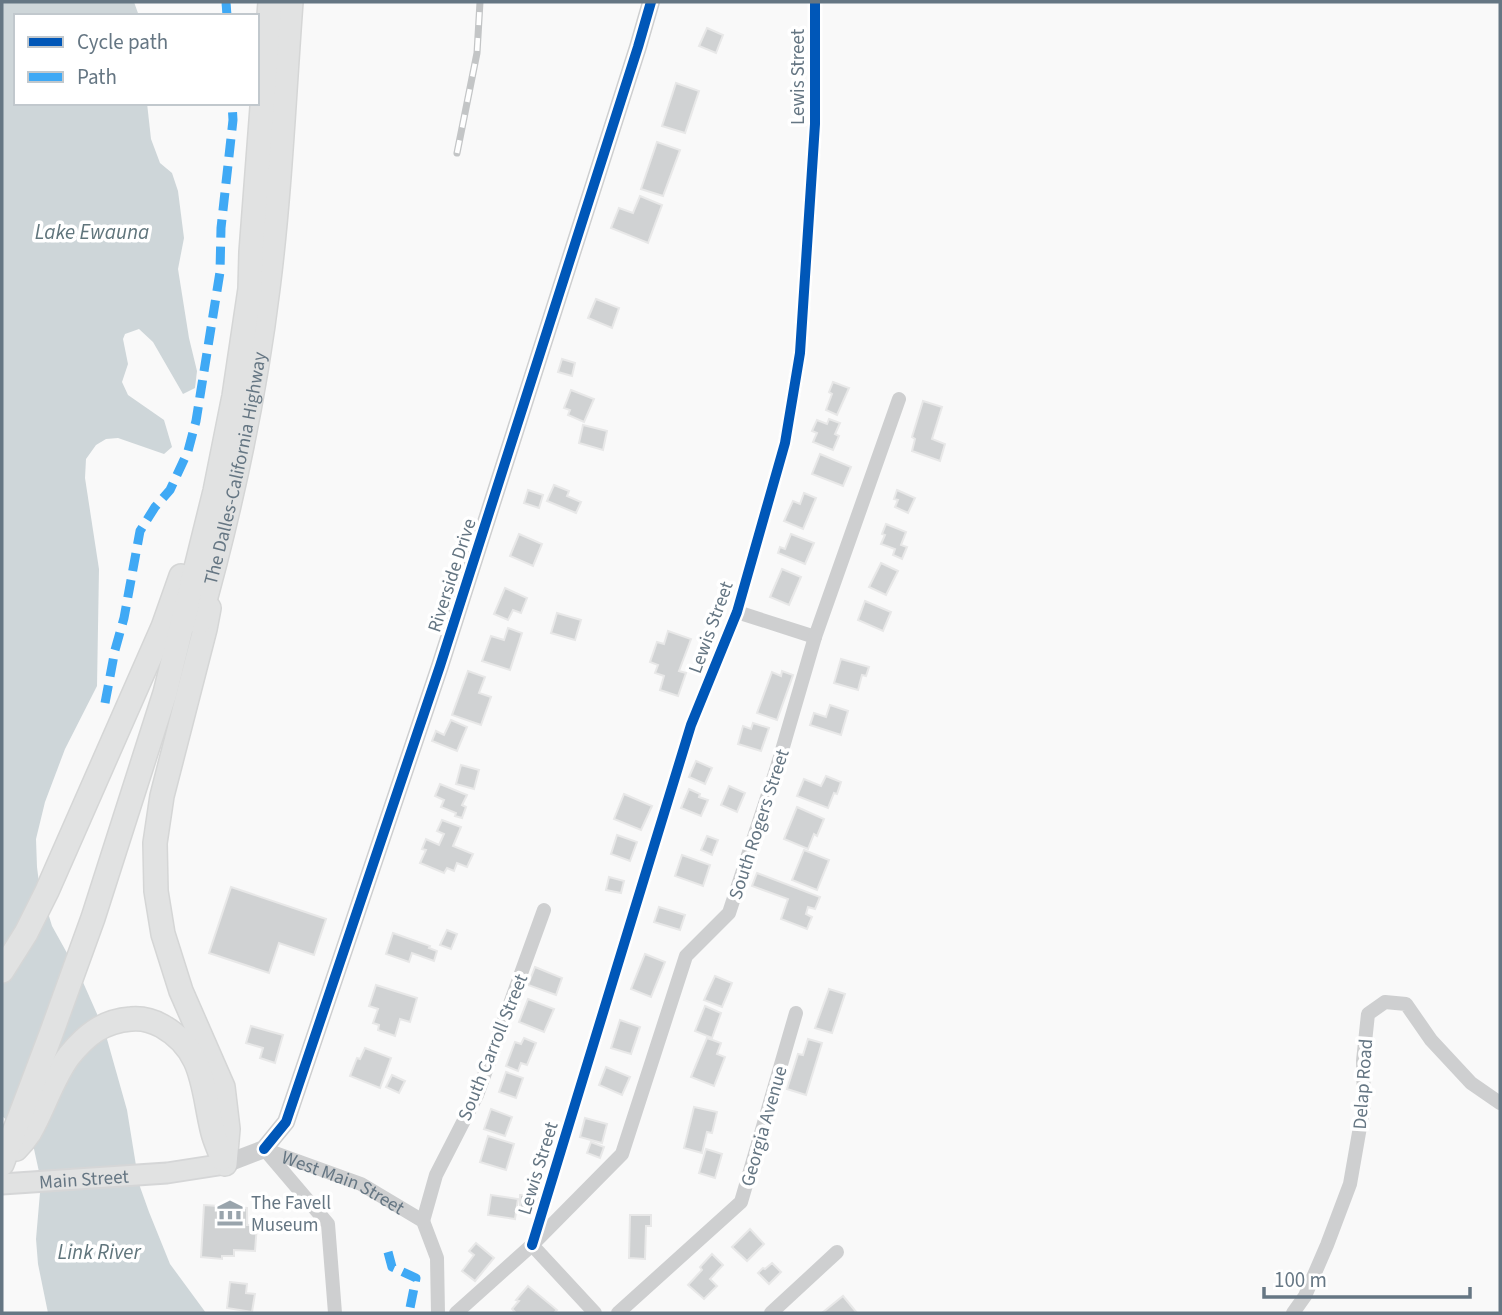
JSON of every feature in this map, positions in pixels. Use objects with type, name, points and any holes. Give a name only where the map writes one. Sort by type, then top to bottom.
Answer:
[{"type":"highway","name":"The Dalles-California Highway","points":[[2,1164],[93,918],[165,693],[215,491],[234,396],[250,289],[270,2]]},
{"type":"highway","name":"The Dalles-California Highway","points":[[93,918],[126,837],[178,694],[234,489],[252,396],[268,289],[291,2]]},
{"type":"highway","points":[[2,971],[26,933],[78,821],[163,626],[182,572],[206,489],[227,394],[241,287],[251,252]]},
{"type":"highway","points":[[218,555],[205,629],[163,796],[155,842],[156,891],[163,934],[181,990],[223,1087],[229,1129],[225,1164]]},
{"type":"highway","points":[[2,1164],[29,1134],[67,1058],[81,1042],[107,1024],[135,1019],[156,1023],[170,1031],[183,1041],[192,1055],[204,1088],[213,1135],[225,1164]]},
{"type":"main road","name":"West Main Street","points":[[167,1173],[225,1164]]},
{"type":"main road","name":"Main Street","points":[[11,1183],[167,1173]]},
{"type":"street","name":"Riverside Drive","points":[[264,1149],[286,1122],[427,705],[651,2]]},
{"type":"street","name":"Lewis Street","points":[[532,1245],[691,725],[737,612],[785,443],[800,353],[815,124],[815,2]]},
{"type":"street","name":"South Rogers Street","points":[[456,1313],[532,1245],[622,1154],[686,956],[729,913],[778,764],[815,638],[899,399]]},
{"type":"street","points":[[737,612],[815,638]]},
{"type":"street","name":"South Carroll Street","points":[[423,1221],[436,1175],[477,1095],[544,910]]},
{"type":"street","name":"Delap Road","points":[[1293,1313],[1304,1296],[1327,1245],[1350,1184],[1364,1104],[1363,1061],[1368,1014],[1385,1002],[1406,1004],[1431,1040],[1471,1083],[1500,1103]]},
{"type":"street","name":"Georgia Avenue","points":[[618,1313],[741,1202],[796,1013]]},
{"type":"street","name":"West Main Street","points":[[225,1164],[264,1149],[361,1184],[423,1221],[437,1258],[438,1313]]},
{"type":"street","points":[[264,1149],[328,1224],[335,1313]]},
{"type":"street","points":[[532,1245],[595,1313]]},
{"type":"street","points":[[771,1313],[837,1252]]},
{"type":"water","name":"Lake Ewauna","points":[[2,2],[134,2],[138,14],[14,14],[14,105],[147,105],[151,139],[160,163],[172,173],[178,191],[184,238],[178,269],[197,371],[195,388],[183,394],[153,342],[139,329],[125,334],[123,339],[128,364],[122,382],[128,395],[164,420],[172,447],[164,454],[118,438],[106,439],[96,445],[86,459],[85,478],[99,569],[97,686],[65,749],[45,802],[36,839],[37,867],[52,926],[82,980],[105,1032],[127,1110],[139,1184],[149,1212],[170,1264],[206,1313],[48,1313],[38,1264],[36,1239],[41,1181],[34,1149],[2,1116]]},
{"type":"building","points":[[707,28],[723,35],[716,53],[699,46]]},
{"type":"building","points":[[676,83],[699,91],[685,133],[662,126]]},
{"type":"building","points":[[657,142],[680,150],[663,196],[641,189]]},
{"type":"building","points":[[640,196],[662,205],[648,243],[611,228],[619,208],[633,213]]},
{"type":"building","points":[[596,299],[619,308],[612,328],[588,318]]},
{"type":"building","points":[[562,359],[575,363],[572,376],[558,372]]},
{"type":"building","points":[[833,382],[849,388],[837,415],[826,410]]},
{"type":"building","points":[[571,390],[594,399],[584,422],[568,415],[570,410],[564,408]]},
{"type":"building","points":[[923,401],[942,407],[932,439],[945,444],[940,461],[912,451],[915,439],[912,437]]},
{"type":"building","points":[[829,419],[840,423],[835,434],[839,436],[833,450],[813,442],[817,433],[812,431],[817,420],[827,424]]},
{"type":"building","points":[[583,425],[607,431],[603,450],[579,443]]},
{"type":"building","points":[[820,454],[851,467],[843,486],[812,474]]},
{"type":"building","points":[[554,485],[569,491],[567,496],[581,502],[576,513],[547,501]]},
{"type":"building","points":[[528,490],[543,495],[539,508],[524,503]]},
{"type":"building","points":[[897,490],[915,498],[908,513],[895,507],[898,500],[894,499]]},
{"type":"building","points":[[804,493],[816,498],[803,529],[784,521],[793,501],[800,504]]},
{"type":"building","points":[[886,524],[906,532],[901,545],[907,547],[902,559],[893,555],[895,549],[881,544]]},
{"type":"building","points":[[519,534],[542,544],[533,566],[510,556]]},
{"type":"building","points":[[791,534],[814,543],[805,564],[778,553],[780,547],[785,549]]},
{"type":"building","points":[[881,563],[898,571],[886,595],[869,587]]},
{"type":"building","points":[[782,569],[801,577],[789,605],[770,597]]},
{"type":"building","points":[[505,588],[527,598],[521,613],[513,610],[508,620],[494,614]]},
{"type":"building","points":[[865,601],[891,612],[883,631],[858,620]]},
{"type":"building","points":[[557,613],[581,620],[575,640],[551,633]]},
{"type":"building","points":[[508,628],[522,633],[510,670],[482,661],[491,636],[504,640]]},
{"type":"building","points":[[668,631],[691,639],[679,671],[686,673],[678,696],[660,690],[664,676],[655,673],[658,665],[650,662],[657,642],[664,644]]},
{"type":"building","points":[[841,659],[869,667],[866,676],[862,675],[858,690],[834,683]]},
{"type":"building","points":[[468,671],[485,677],[479,693],[491,697],[481,725],[452,715]]},
{"type":"building","points":[[782,671],[793,675],[777,720],[757,713],[772,672],[781,676]]},
{"type":"building","points":[[830,705],[848,711],[841,735],[810,725],[814,713],[826,717]]},
{"type":"building","points":[[451,720],[467,727],[457,751],[432,741],[436,731],[444,735]]},
{"type":"building","points":[[753,723],[769,728],[761,751],[738,744],[743,726],[751,729]]},
{"type":"building","points":[[696,761],[712,768],[705,784],[689,777]]},
{"type":"building","points":[[461,765],[479,770],[474,789],[456,784]]},
{"type":"building","points":[[826,776],[841,782],[828,808],[797,796],[804,779],[821,786]]},
{"type":"building","points":[[440,784],[467,795],[462,805],[466,807],[462,818],[441,807],[444,800],[435,796]]},
{"type":"building","points":[[729,786],[745,793],[737,812],[721,805]]},
{"type":"building","points":[[689,789],[708,800],[701,816],[681,808]]},
{"type":"building","points":[[624,794],[652,806],[641,830],[614,819]]},
{"type":"building","points":[[797,807],[824,819],[808,849],[784,839]]},
{"type":"building","points":[[442,820],[461,827],[453,846],[473,854],[467,867],[457,863],[454,871],[447,868],[444,873],[420,863],[426,850],[422,849],[426,839],[439,845],[444,834],[437,831]]},
{"type":"building","points":[[617,835],[637,842],[630,861],[611,854]]},
{"type":"building","points":[[707,836],[718,840],[712,855],[701,850]]},
{"type":"building","points":[[804,850],[829,860],[817,890],[792,880]]},
{"type":"building","points":[[682,855],[710,865],[703,886],[675,876]]},
{"type":"building","points":[[757,873],[820,897],[815,909],[808,907],[806,914],[812,917],[807,929],[781,919],[788,899],[752,886]]},
{"type":"building","points":[[609,877],[624,881],[621,893],[606,890]]},
{"type":"building","points":[[231,887],[326,919],[314,955],[279,943],[269,973],[209,953]]},
{"type":"building","points":[[659,907],[685,915],[680,930],[654,922]]},
{"type":"building","points":[[447,930],[457,934],[451,949],[440,945]]},
{"type":"building","points":[[393,933],[430,946],[429,948],[437,951],[434,961],[412,953],[409,962],[386,954]]},
{"type":"building","points":[[645,954],[665,962],[651,997],[631,989]]},
{"type":"building","points":[[535,967],[562,978],[556,995],[528,985]]},
{"type":"building","points":[[715,976],[732,983],[722,1007],[704,1000]]},
{"type":"building","points":[[376,985],[417,998],[410,1022],[400,1019],[395,1036],[378,1030],[379,1025],[373,1023],[378,1009],[369,1006]]},
{"type":"building","points":[[829,989],[845,994],[832,1033],[815,1028]]},
{"type":"building","points":[[528,999],[554,1009],[544,1032],[519,1022]]},
{"type":"building","points":[[705,1006],[721,1013],[712,1038],[695,1031]]},
{"type":"building","points":[[620,1020],[640,1027],[631,1054],[611,1048]]},
{"type":"building","points":[[251,1026],[283,1035],[275,1063],[260,1058],[263,1048],[246,1043]]},
{"type":"building","points":[[524,1038],[536,1043],[527,1065],[521,1063],[518,1071],[506,1066],[515,1042],[521,1044]]},
{"type":"building","points":[[707,1038],[721,1043],[717,1054],[725,1057],[714,1086],[691,1077]]},
{"type":"building","points":[[808,1039],[822,1043],[806,1095],[787,1089],[798,1054],[803,1055]]},
{"type":"building","points":[[365,1048],[391,1058],[380,1088],[350,1076],[357,1058],[360,1059]]},
{"type":"building","points":[[606,1067],[630,1077],[622,1095],[599,1085]]},
{"type":"building","points":[[506,1072],[523,1078],[516,1098],[499,1092]]},
{"type":"building","points":[[392,1075],[405,1081],[399,1093],[386,1087]]},
{"type":"building","points":[[694,1107],[717,1112],[712,1133],[707,1132],[702,1153],[684,1148]]},
{"type":"building","points":[[491,1109],[512,1117],[505,1136],[484,1129]]},
{"type":"building","points":[[585,1118],[607,1124],[602,1143],[580,1137]]},
{"type":"building","points":[[488,1136],[514,1144],[506,1170],[480,1162]]},
{"type":"building","points":[[591,1142],[604,1147],[600,1158],[587,1153]]},
{"type":"building","points":[[706,1149],[722,1154],[715,1178],[699,1173]]},
{"type":"building","points":[[491,1195],[518,1199],[515,1219],[488,1215]]},
{"type":"building","points":[[520,1195],[538,1196],[537,1215],[520,1214]]},
{"type":"building","points":[[204,1205],[247,1208],[247,1225],[257,1225],[255,1251],[234,1250],[234,1256],[222,1256],[222,1259],[201,1257]]},
{"type":"building","points":[[630,1215],[651,1215],[651,1226],[646,1226],[645,1259],[629,1258]]},
{"type":"building","points":[[750,1229],[764,1244],[747,1261],[732,1247]]},
{"type":"building","points":[[476,1243],[494,1258],[475,1281],[462,1271],[474,1255],[469,1251]]},
{"type":"building","points":[[712,1254],[723,1265],[710,1279],[717,1286],[704,1299],[688,1285]]},
{"type":"building","points":[[772,1263],[781,1272],[769,1284],[758,1273]]},
{"type":"building","points":[[230,1282],[247,1284],[246,1293],[255,1294],[252,1312],[227,1308]]},
{"type":"building","points":[[528,1286],[557,1310],[554,1313],[516,1313],[512,1309],[519,1301],[516,1300]]},
{"type":"building","points":[[843,1296],[857,1313],[822,1313]]},
{"type":"railway","points":[[457,153],[477,53],[480,2]]},
{"type":"marked path","points":[[226,2],[227,14]]},
{"type":"marked path","points":[[105,703],[140,531],[170,490],[188,451],[196,421],[220,272],[221,228],[233,120],[232,105]]},
{"type":"marked path","points":[[388,1252],[392,1267],[416,1278],[409,1313]]},
{"type":"cycle path","points":[[264,1149],[286,1122],[440,666],[651,2]]},
{"type":"cycle path","points":[[532,1245],[691,725],[737,612],[785,443],[800,353],[815,124],[815,2]]},
{"type":"place","name":"The Favell Museum","points":[[230,1213]]},
{"type":"water label","name":"Link River","points":[[99,1252]]}]
